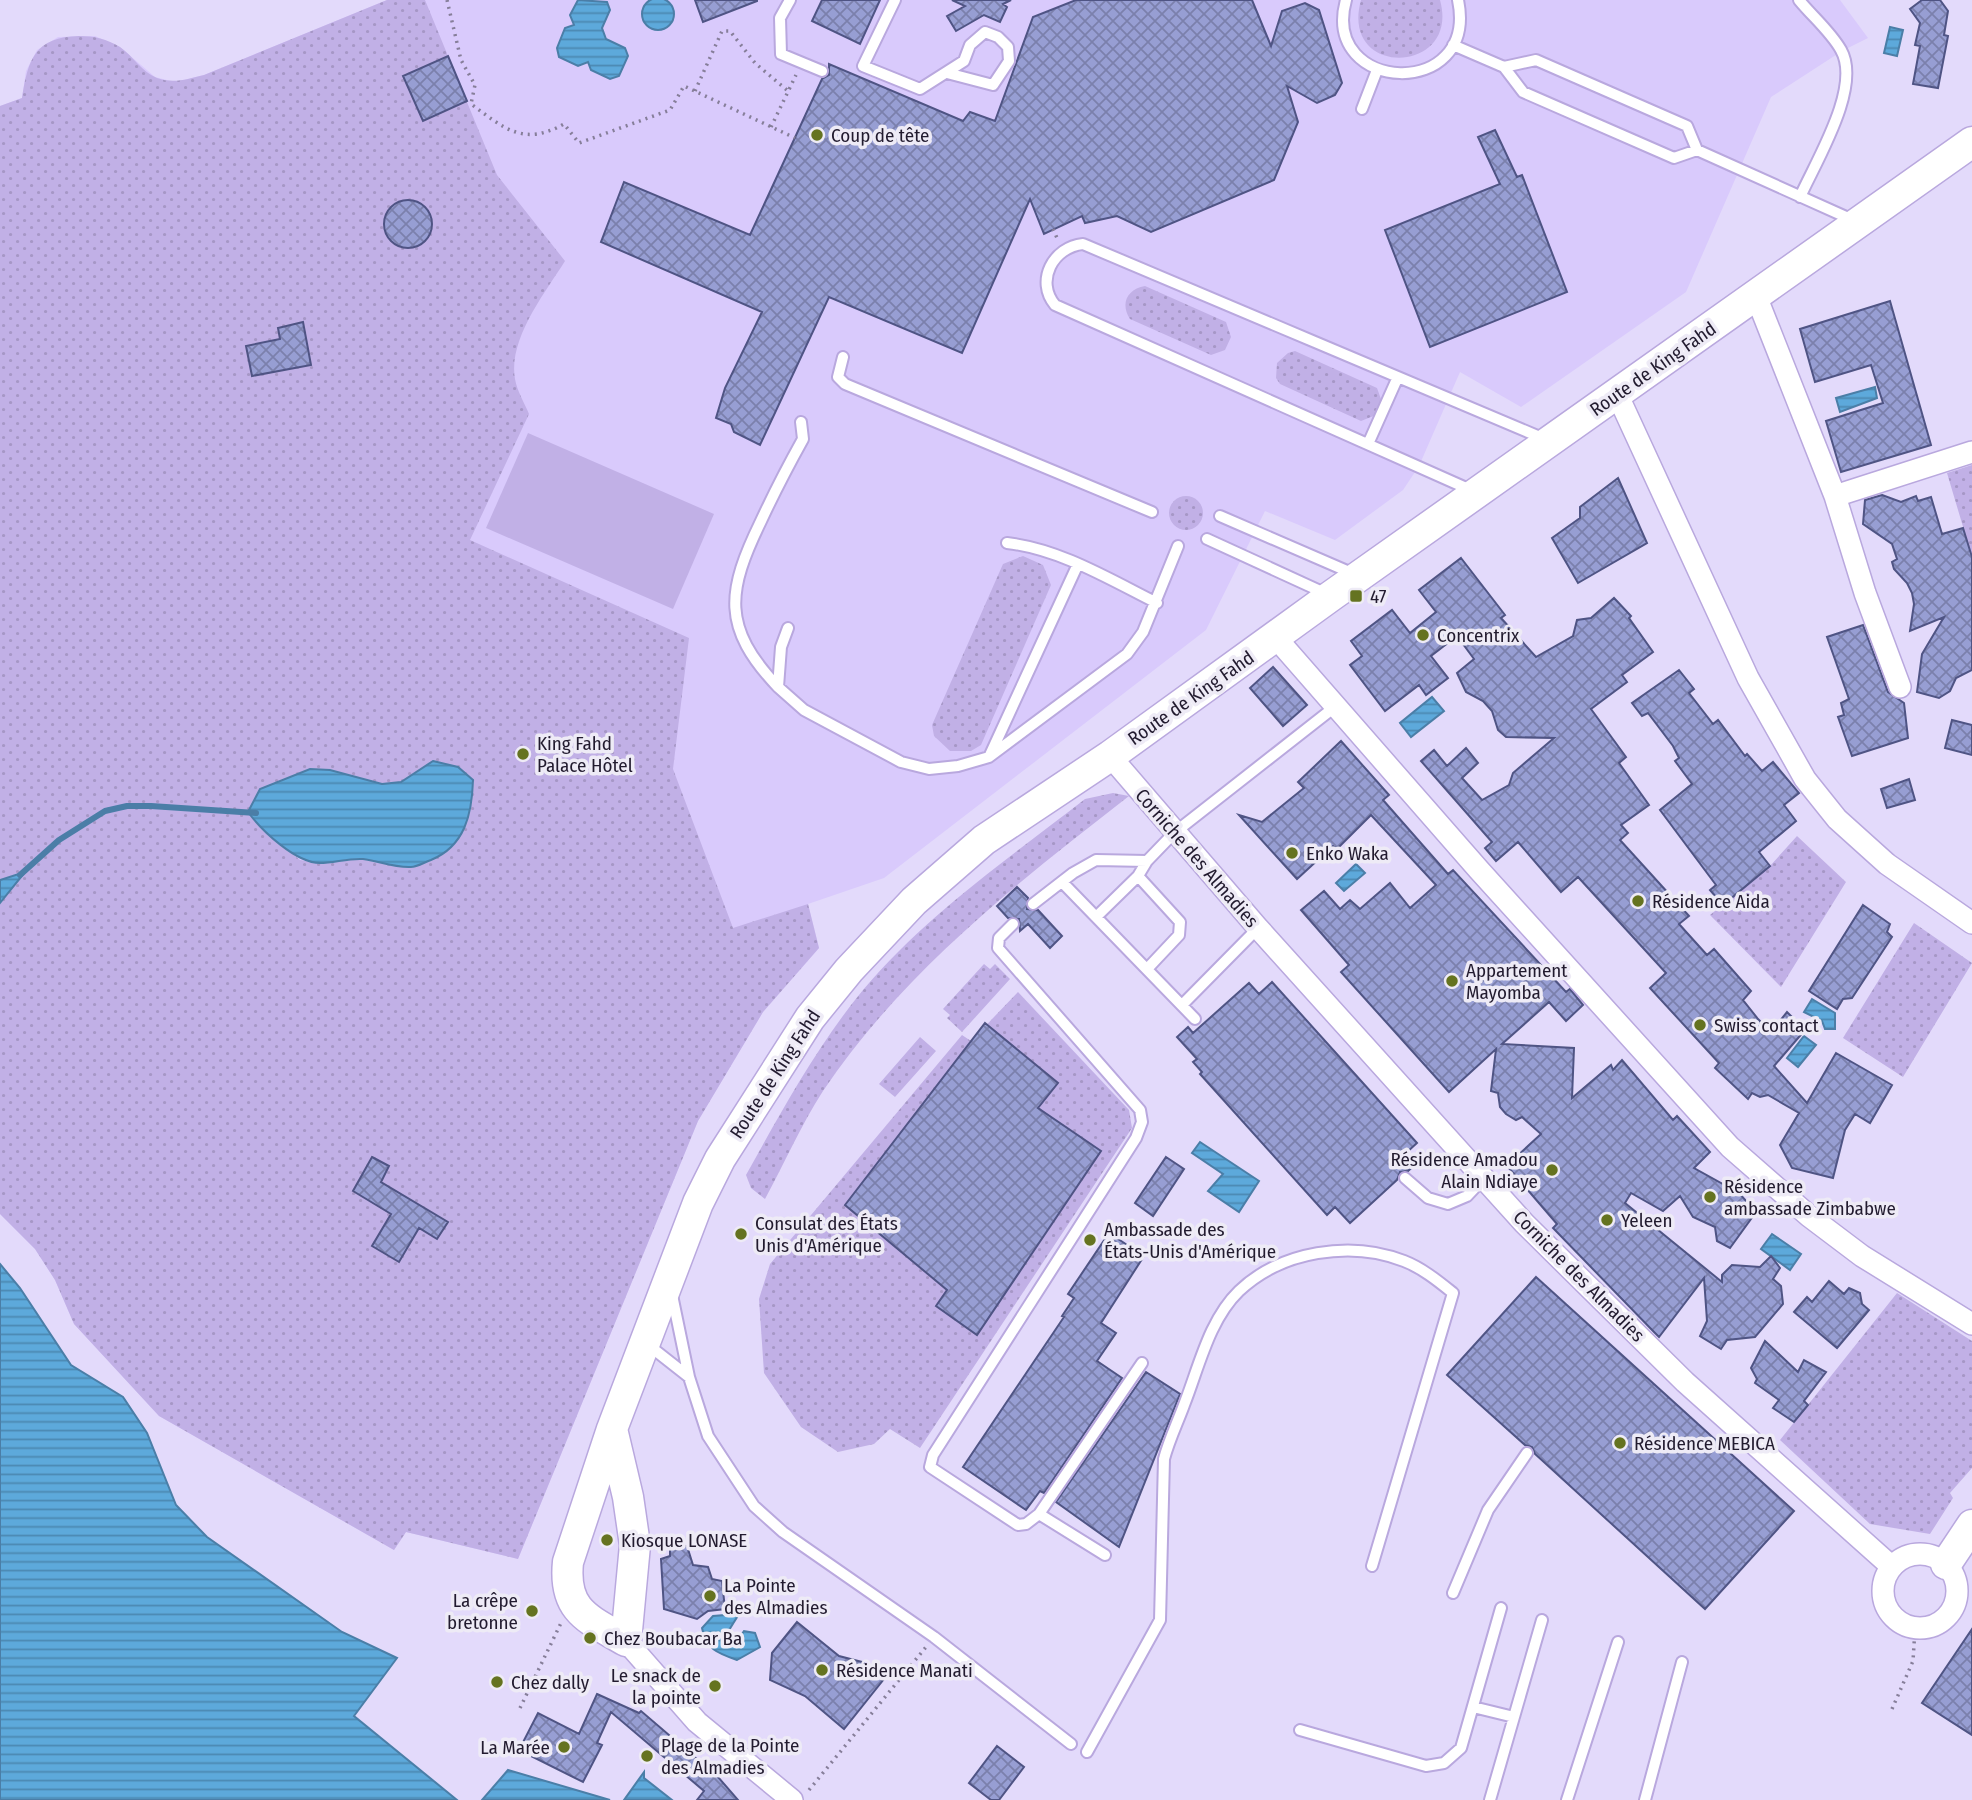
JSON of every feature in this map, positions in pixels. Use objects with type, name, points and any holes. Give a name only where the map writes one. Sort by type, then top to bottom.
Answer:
[{"type":"street","name":"Route de King Fahd","points":[[572,1603],[566,1583],[568,1562],[612,1429],[698,1203],[720,1159],[810,1018],[849,970],[914,901],[984,840],[1276,638],[1331,596],[1618,396],[1972,142]]},
{"type":"street","points":[[1756,296],[1835,496],[1865,593],[1900,687]]},
{"type":"street","points":[[1618,396],[1748,678],[1805,779],[1837,819],[1887,864],[1972,923]]},
{"type":"street","points":[[1835,496],[1972,452]]},
{"type":"street","points":[[1276,638],[1730,1147],[1809,1216],[1862,1256],[1972,1324]]},
{"type":"street","name":"Corniche des Almadies","points":[[1110,755],[1258,929],[1524,1223],[1685,1382],[1892,1567]]},
{"type":"street","points":[[612,1429],[628,1497],[635,1545],[633,1594],[626,1641]]},
{"type":"street","points":[[1945,1564],[1972,1525]]},
{"type":"street","points":[[1918,1555],[1928,1555],[1945,1564],[1957,1586],[1952,1611],[1943,1621],[1930,1627],[1915,1629],[1901,1624],[1890,1614],[1883,1599],[1884,1582],[1892,1567],[1908,1556],[1918,1555]]},
{"type":"street","points":[[572,1603],[587,1619],[626,1641],[697,1722],[792,1800]]},
{"type":"lane","points":[[790,0],[779,18],[780,54],[822,71]]},
{"type":"lane","points":[[895,0],[863,66],[920,89],[964,61],[970,45],[985,33],[998,37],[1008,47],[1009,61],[993,85],[947,73]]},
{"type":"lane","points":[[1346,0],[1343,17],[1349,43],[1356,54],[1377,70],[1406,75],[1420,72],[1444,57],[1453,45],[1460,16],[1458,0]]},
{"type":"lane","points":[[1799,0],[1842,51],[1848,73],[1846,94],[1800,197]]},
{"type":"lane","points":[[1453,45],[1504,67],[1523,92],[1674,158],[1697,150]]},
{"type":"lane","points":[[1504,67],[1536,60],[1687,126],[1697,150],[1857,222]]},
{"type":"lane","points":[[1362,109],[1377,70]]},
{"type":"lane","points":[[1478,494],[1055,305],[1047,296],[1045,282],[1056,254],[1068,245],[1083,244],[1396,379],[1550,441]]},
{"type":"lane","points":[[843,357],[838,377],[845,384],[1152,512]]},
{"type":"lane","points":[[1368,444],[1396,379]]},
{"type":"lane","points":[[800,422],[803,439],[743,559],[735,584],[734,611],[742,635],[758,665],[778,687],[804,710],[901,762],[929,769],[958,766],[989,757],[1127,654],[1143,632],[1157,603],[1178,546]]},
{"type":"lane","points":[[1220,516],[1360,577]]},
{"type":"lane","points":[[1207,539],[1331,596]]},
{"type":"lane","points":[[1007,543],[1032,545],[1078,564],[1157,603]]},
{"type":"lane","points":[[989,757],[1078,564]]},
{"type":"lane","points":[[778,687],[782,647],[788,628]]},
{"type":"lane","points":[[1096,917],[1138,876],[1147,861],[1174,833],[1336,706]]},
{"type":"lane","points":[[1033,904],[1096,860],[1147,861]]},
{"type":"lane","points":[[1138,876],[1180,922],[1181,929],[1179,935],[1147,969]]},
{"type":"lane","points":[[1062,882],[1195,1019]]},
{"type":"lane","points":[[1013,924],[999,938],[998,948],[1140,1110],[1142,1122],[1136,1138],[930,1461],[930,1467],[1018,1525],[1026,1524],[1039,1514],[1142,1363]]},
{"type":"lane","points":[[1182,1005],[1258,929]]},
{"type":"lane","points":[[1405,1178],[1428,1198],[1448,1204],[1467,1196],[1484,1178]]},
{"type":"lane","points":[[1087,1752],[1160,1620],[1164,1459],[1170,1434],[1213,1330],[1240,1290],[1288,1260],[1324,1251],[1356,1251],[1403,1261],[1453,1293],[1372,1566]]},
{"type":"lane","points":[[669,1280],[688,1377],[708,1436],[754,1506],[783,1532],[934,1637],[1071,1744]]},
{"type":"lane","points":[[645,1342],[688,1377]]},
{"type":"lane","points":[[1453,1593],[1488,1510],[1527,1453]]},
{"type":"lane","points":[[1039,1514],[1105,1555]]},
{"type":"lane","points":[[1300,1730],[1426,1766],[1444,1763],[1461,1748],[1501,1608]]},
{"type":"lane","points":[[1490,1800],[1542,1620]]},
{"type":"lane","points":[[1567,1800],[1618,1642]]},
{"type":"lane","points":[[1645,1800],[1682,1662]]},
{"type":"lane","points":[[1473,1707],[1514,1717]]},
{"type":"path","points":[[447,0],[461,60],[475,85],[471,104],[510,132],[541,134],[564,124],[579,143],[670,110],[684,86],[795,138]]},
{"type":"path","points":[[695,91],[722,31],[730,31],[755,63],[788,91]]},
{"type":"path","points":[[771,127],[801,63]]},
{"type":"path","points":[[520,1708],[572,1603]]},
{"type":"path","points":[[1892,1709],[1913,1661],[1915,1629]]},
{"type":"path","points":[[801,1800],[934,1637]]},
{"type":"shaded area","name":"King Fahd Palace Hôtel","points":[[387,0],[1840,0],[1868,38],[1842,51],[1771,97],[1686,292],[1521,407],[1460,372],[1419,466],[1403,490],[1335,540],[1265,511],[1206,630],[884,878],[808,904],[819,948],[763,1012],[698,1121],[518,1559],[406,1532],[394,1550],[159,1416],[74,1324],[55,1280],[35,1249],[0,1214],[0,106],[22,98],[26,71],[37,50],[58,37],[95,36],[120,47],[155,77],[175,82],[204,75]]},
{"type":"shaded area","points":[[387,0],[425,0],[497,175],[565,261],[522,333],[514,364],[515,379],[529,414],[470,540],[689,638],[673,769],[733,928],[808,904],[819,948],[763,1012],[698,1121],[518,1559],[406,1532],[394,1550],[159,1416],[74,1324],[55,1280],[35,1249],[0,1214],[0,903],[23,872],[0,880],[0,106],[22,98],[27,72],[36,53],[43,46],[64,37],[90,37],[110,42],[125,51],[147,72],[163,80],[204,75]],"holes":[[[433,761],[456,843],[437,857],[412,868],[360,859],[319,863],[300,860],[260,828],[310,769],[369,782],[392,784],[405,780]]]},
{"type":"shaded area","points":[[1361,0],[1440,0],[1442,25],[1433,43],[1418,54],[1400,58],[1382,54],[1367,44],[1359,26]]},
{"type":"shaded area","points":[[1145,286],[1226,322],[1231,337],[1225,350],[1211,355],[1130,319],[1126,308],[1127,298],[1134,290]]},
{"type":"shaded area","points":[[1295,351],[1377,388],[1382,402],[1376,415],[1361,421],[1280,384],[1276,378],[1277,363],[1288,353]]},
{"type":"shaded area","points":[[528,433],[714,514],[673,609],[486,528]]},
{"type":"shaded area","points":[[1972,465],[1972,557],[1947,473]]},
{"type":"shaded area","points":[[1186,496],[1198,501],[1203,513],[1198,525],[1186,530],[1174,525],[1169,513],[1174,501]]},
{"type":"shaded area","points":[[1023,556],[1043,565],[1051,585],[981,745],[971,751],[950,751],[934,736],[932,725],[1003,564]]},
{"type":"shaded area","points":[[1113,793],[1129,796],[1004,896],[925,968],[889,1007],[823,1091],[765,1199],[751,1188],[746,1175],[773,1127],[830,1034],[863,990],[914,937],[969,888],[1085,799]]},
{"type":"shaded area","points":[[1797,836],[1846,882],[1781,987],[1710,915],[1770,866]]},
{"type":"shaded area","points":[[1914,923],[1972,963],[1903,1077],[1843,1038]]},
{"type":"shaded area","points":[[984,964],[990,969],[995,964],[1010,979],[962,1032],[947,1018],[950,1015],[943,1009]]},
{"type":"shaded area","points":[[1018,992],[1129,1110],[1132,1128],[920,1448],[890,1429],[874,1444],[838,1452],[801,1427],[764,1373],[759,1299],[770,1264],[962,1035],[971,1041]]},
{"type":"shaded area","points":[[920,1037],[936,1051],[895,1097],[879,1084]]},
{"type":"shaded area","points":[[1897,1293],[1972,1341],[1972,1468],[1950,1493],[1953,1498],[1930,1534],[1870,1524],[1780,1440]]},
{"type":"water","points":[[658,-2],[669,3],[674,14],[669,25],[658,30],[647,25],[642,14],[647,3]]},
{"type":"water","points":[[578,0],[607,2],[610,10],[602,28],[606,39],[625,48],[628,56],[619,76],[610,79],[591,70],[588,62],[578,66],[559,57],[557,48],[565,28],[574,25],[570,15]]},
{"type":"water","points":[[1890,27],[1903,30],[1897,56],[1884,53]]},
{"type":"water","points":[[1875,387],[1877,398],[1840,412],[1836,398]]},
{"type":"water","points":[[1432,697],[1444,711],[1411,737],[1400,723]]},
{"type":"water","points":[[433,761],[458,767],[473,780],[471,805],[464,828],[452,846],[443,854],[416,866],[399,866],[363,859],[311,862],[280,845],[248,812],[260,789],[310,769],[330,770],[382,784],[401,782]]},
{"type":"water","points":[[1356,864],[1365,873],[1344,891],[1336,883]]},
{"type":"water","points":[[25,872],[0,903],[0,880]]},
{"type":"water","points":[[1812,999],[1835,1013],[1835,1029],[1825,1029],[1822,1021],[1804,1012]]},
{"type":"water","points":[[1804,1036],[1816,1045],[1798,1067],[1787,1058]]},
{"type":"water","points":[[1200,1142],[1259,1181],[1239,1212],[1208,1191],[1223,1174],[1192,1153]]},
{"type":"water","points":[[1772,1234],[1801,1254],[1790,1270],[1761,1249]]},
{"type":"water","points":[[0,1264],[20,1288],[71,1365],[123,1397],[147,1433],[176,1505],[207,1537],[342,1632],[397,1658],[354,1716],[457,1800],[0,1800]]},
{"type":"water","points":[[739,1614],[726,1635],[734,1645],[744,1631],[755,1633],[760,1647],[737,1660],[710,1646],[702,1628],[713,1616]]},
{"type":"water","points":[[508,1770],[610,1800],[482,1800]]},
{"type":"water","points":[[644,1772],[644,1778],[672,1800],[624,1800]]},
{"type":"building","points":[[695,0],[757,0],[757,1],[703,22]]},
{"type":"building","points":[[822,0],[880,0],[860,44],[812,21]]},
{"type":"building","points":[[952,0],[1011,0],[1003,4],[1007,7],[1000,22],[984,15],[956,31],[947,16],[965,6]]},
{"type":"building","points":[[1076,0],[1252,0],[1271,46],[1282,11],[1305,3],[1319,10],[1342,83],[1335,95],[1317,103],[1287,86],[1298,122],[1274,180],[1151,232],[1117,216],[1085,223],[1082,216],[1044,234],[1030,199],[962,353],[829,297],[760,445],[734,432],[731,424],[716,418],[725,388],[762,312],[601,242],[624,182],[750,235],[822,79],[829,75],[829,64],[963,121],[970,112],[995,121],[1033,17]]},
{"type":"building","points":[[1922,0],[1940,0],[1948,11],[1944,35],[1948,36],[1938,88],[1913,84],[1920,46],[1915,45],[1920,23],[1910,9]]},
{"type":"building","points":[[448,56],[467,101],[423,121],[403,76]]},
{"type":"building","points":[[1495,130],[1517,177],[1522,175],[1567,292],[1430,347],[1385,230],[1500,184],[1478,137]]},
{"type":"building","points":[[408,200],[425,207],[432,224],[425,241],[408,248],[391,241],[384,224],[391,207]]},
{"type":"building","points":[[1890,301],[1931,445],[1841,472],[1826,421],[1883,403],[1871,365],[1815,382],[1800,329]]},
{"type":"building","points":[[303,322],[311,365],[252,376],[246,346],[280,339],[278,328]]},
{"type":"building","points":[[1618,478],[1647,543],[1578,583],[1552,538],[1580,518],[1580,507]]},
{"type":"building","points":[[1882,495],[1901,502],[1916,496],[1918,501],[1931,497],[1942,534],[1963,528],[1972,557],[1972,670],[1956,678],[1950,691],[1939,698],[1917,692],[1922,654],[1944,617],[1910,631],[1914,604],[1912,593],[1894,569],[1892,562],[1897,559],[1892,544],[1863,524],[1865,500]]},
{"type":"building","points":[[1461,558],[1505,615],[1501,618],[1536,657],[1573,636],[1577,620],[1591,618],[1614,598],[1631,616],[1629,618],[1653,652],[1622,675],[1627,682],[1591,709],[1626,757],[1619,763],[1649,805],[1621,825],[1628,833],[1620,840],[1689,916],[1679,924],[1707,955],[1714,949],[1751,991],[1743,1000],[1758,1019],[1771,1032],[1787,1012],[1805,1030],[1774,1066],[1807,1103],[1836,1053],[1892,1085],[1870,1123],[1855,1114],[1845,1130],[1833,1178],[1792,1168],[1780,1145],[1799,1113],[1768,1095],[1760,1097],[1752,1093],[1748,1099],[1715,1068],[1719,1063],[1650,988],[1666,973],[1578,877],[1561,892],[1518,842],[1496,861],[1485,848],[1492,842],[1421,761],[1434,750],[1447,766],[1466,748],[1478,763],[1462,778],[1482,800],[1509,785],[1513,773],[1554,738],[1506,737],[1498,730],[1492,711],[1483,701],[1466,692],[1457,673],[1474,659],[1457,636],[1431,656],[1448,678],[1426,695],[1419,685],[1385,711],[1350,665],[1362,656],[1351,641],[1392,610],[1410,633],[1436,612],[1419,590]]},
{"type":"building","points":[[1863,625],[1888,692],[1904,703],[1908,738],[1852,756],[1838,717],[1844,715],[1841,703],[1849,699],[1827,637]]},
{"type":"building","points":[[1273,667],[1307,705],[1283,726],[1250,688]]},
{"type":"building","points":[[1679,670],[1694,689],[1689,693],[1713,724],[1718,720],[1745,756],[1747,754],[1762,771],[1773,762],[1799,793],[1784,805],[1796,821],[1759,852],[1770,866],[1723,905],[1710,890],[1716,885],[1660,810],[1692,784],[1675,761],[1679,758],[1673,746],[1648,713],[1642,716],[1632,703]]},
{"type":"building","points":[[1952,720],[1972,725],[1972,755],[1945,748]]},
{"type":"building","points":[[1341,741],[1389,795],[1383,800],[1448,874],[1453,870],[1566,992],[1570,989],[1583,1005],[1566,1021],[1549,1002],[1502,1044],[1574,1048],[1572,1098],[1611,1065],[1613,1070],[1622,1060],[1673,1120],[1677,1116],[1710,1152],[1694,1168],[1739,1193],[1756,1212],[1730,1248],[1717,1241],[1715,1227],[1693,1217],[1680,1196],[1663,1211],[1631,1193],[1625,1203],[1722,1282],[1722,1275],[1732,1265],[1760,1267],[1771,1256],[1780,1268],[1773,1279],[1781,1286],[1783,1304],[1755,1337],[1727,1340],[1721,1349],[1700,1336],[1707,1321],[1704,1278],[1659,1337],[1553,1228],[1557,1224],[1508,1167],[1519,1161],[1516,1157],[1541,1134],[1522,1117],[1516,1120],[1506,1114],[1500,1107],[1498,1093],[1491,1091],[1496,1049],[1449,1092],[1341,972],[1349,965],[1301,910],[1324,891],[1340,909],[1350,900],[1360,909],[1390,883],[1410,908],[1436,885],[1371,815],[1337,849],[1333,846],[1297,879],[1239,815],[1262,822],[1304,788],[1298,782]]},
{"type":"building","points":[[1909,779],[1915,800],[1887,808],[1881,789]]},
{"type":"building","points":[[1017,887],[1028,898],[1027,909],[1038,910],[1062,936],[1050,948],[1028,924],[1020,931],[1019,919],[1008,918],[997,906]]},
{"type":"building","points":[[1863,905],[1890,924],[1887,932],[1892,937],[1852,998],[1843,999],[1837,1009],[1809,991]]},
{"type":"building","points":[[1272,982],[1417,1143],[1406,1153],[1416,1164],[1408,1171],[1400,1172],[1397,1180],[1350,1223],[1335,1207],[1327,1215],[1200,1074],[1202,1072],[1193,1062],[1197,1059],[1177,1037],[1188,1027],[1193,1033],[1249,983],[1259,994]]},
{"type":"building","points":[[985,1023],[1058,1083],[1038,1108],[1101,1151],[977,1335],[936,1306],[947,1290],[845,1205]]},
{"type":"building","points":[[372,1157],[389,1166],[381,1182],[448,1222],[437,1239],[419,1228],[399,1262],[372,1246],[391,1214],[353,1191]]},
{"type":"building","points":[[1166,1157],[1184,1169],[1153,1216],[1135,1203]]},
{"type":"building","points":[[1109,1233],[1144,1256],[1101,1323],[1116,1333],[1097,1361],[1122,1378],[1044,1493],[1040,1491],[1026,1510],[963,1467],[1064,1317],[1062,1316],[1074,1298],[1068,1294]]},
{"type":"building","name":"Résidence MEBICA","points":[[1536,1277],[1794,1511],[1705,1609],[1535,1454],[1532,1447],[1525,1445],[1447,1375]]},
{"type":"building","points":[[1829,1281],[1844,1294],[1849,1288],[1860,1293],[1862,1304],[1869,1310],[1837,1348],[1794,1312],[1807,1297],[1812,1302]]},
{"type":"building","points":[[1765,1341],[1798,1372],[1804,1360],[1826,1372],[1804,1401],[1808,1405],[1794,1422],[1773,1408],[1779,1400],[1755,1383],[1757,1379],[1751,1368]]},
{"type":"building","points":[[1146,1372],[1180,1394],[1119,1547],[1056,1502]]},
{"type":"building","points":[[687,1546],[693,1565],[708,1567],[712,1579],[722,1581],[725,1609],[708,1611],[697,1619],[664,1609],[661,1559],[670,1556],[670,1547]]},
{"type":"building","name":"Résidence Manati","points":[[797,1622],[839,1656],[862,1662],[884,1679],[844,1729],[805,1696],[770,1680],[772,1653]]},
{"type":"building","points":[[1972,1629],[1972,1735],[1922,1703]]},
{"type":"building","points":[[597,1694],[639,1713],[641,1711],[718,1777],[738,1800],[697,1800],[704,1791],[611,1712],[597,1743],[602,1745],[583,1782],[519,1750],[538,1713],[579,1734]]},
{"type":"building","points":[[997,1746],[1024,1767],[999,1800],[991,1800],[969,1783]]},
{"type":"waterway","points":[[20,875],[59,840],[105,811],[127,806],[151,806],[256,813]]},
{"type":"place","name":"Coup de tête","points":[[817,135]]},
{"type":"place","name":"47","points":[[1356,596]]},
{"type":"place","name":"Concentrix","points":[[1423,635]]},
{"type":"place","name":"King Fahd Palace Hôtel","points":[[523,754]]},
{"type":"place","name":"Enko Waka","points":[[1292,853]]},
{"type":"place","name":"Résidence Aida","points":[[1638,901]]},
{"type":"place","name":"Appartement Mayomba","points":[[1452,981]]},
{"type":"place","name":"Swiss contact","points":[[1700,1025]]},
{"type":"place","name":"Résidence Amadou Alain Ndiaye","points":[[1552,1170]]},
{"type":"place","name":"Résidence ambassade Zimbabwe","points":[[1710,1197]]},
{"type":"place","name":"Yeleen","points":[[1607,1220]]},
{"type":"place","name":"Consulat des États Unis d'Amérique","points":[[741,1234]]},
{"type":"place","name":"Ambassade des États-Unis d'Amérique","points":[[1090,1240]]},
{"type":"place","name":"Résidence MEBICA","points":[[1620,1443]]},
{"type":"place","name":"Kiosque LONASE","points":[[607,1540]]},
{"type":"place","name":"La Pointe des Almadies","points":[[710,1596]]},
{"type":"place","name":"La crêpe bretonne","points":[[532,1611]]},
{"type":"place","name":"Chez Boubacar Ba","points":[[590,1638]]},
{"type":"place","name":"Résidence Manati","points":[[822,1670]]},
{"type":"place","name":"Chez dally","points":[[497,1682]]},
{"type":"place","name":"Le snack de la pointe","points":[[715,1686]]},
{"type":"place","name":"La Marée","points":[[564,1747]]},
{"type":"place","name":"Plage de la Pointe des Almadies","points":[[647,1756]]}]
